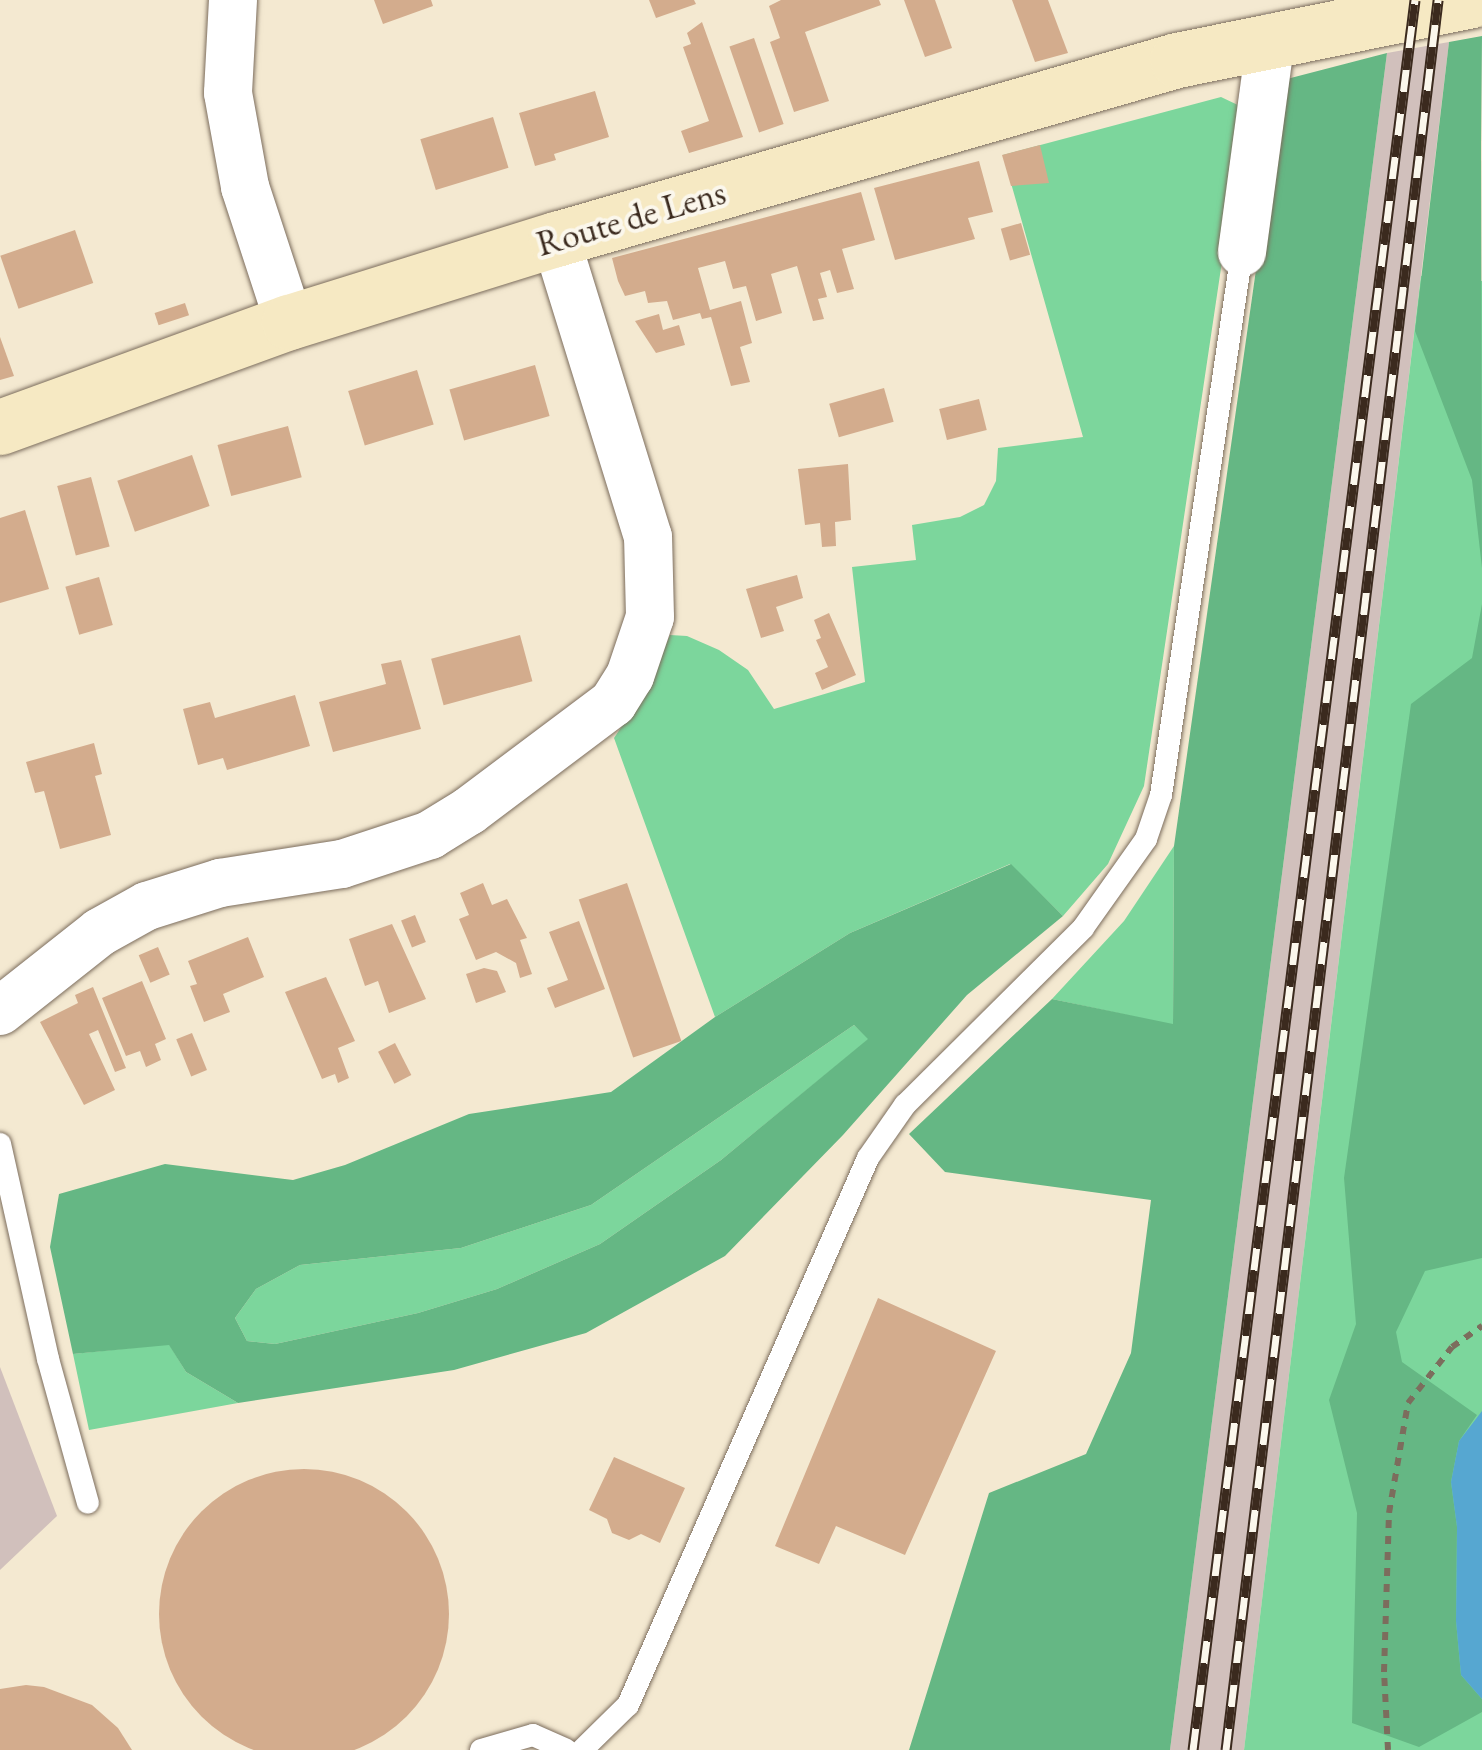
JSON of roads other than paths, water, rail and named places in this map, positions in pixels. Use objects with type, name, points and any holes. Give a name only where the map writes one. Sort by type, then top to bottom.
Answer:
[{"type":"street","points":[[233,0],[228,93],[245,187],[288,322]]},
{"type":"street","name":"Route de Lens","points":[[0,427],[288,322],[1176,60],[1273,19],[1471,0]]},
{"type":"street","points":[[1242,252],[1273,19]]},
{"type":"street","points":[[3,994],[147,906],[220,883],[342,864],[430,835],[469,811],[613,703],[630,676],[650,617],[648,537],[556,240]]},
{"type":"lane","points":[[582,1750],[628,1705],[868,1158],[906,1105],[1083,928],[1146,840],[1161,795],[1242,252]]},
{"type":"lane","points":[[0,1144],[48,1359],[88,1503]]},
{"type":"lane","points":[[481,1750],[533,1735],[566,1750]]},
{"type":"water","points":[[1482,1411],[1482,1699],[1461,1675],[1456,1621],[1457,1527],[1451,1482],[1459,1441]]},
{"type":"railway","points":[[1193,1750],[1415,0]]},
{"type":"railway","points":[[1226,1750],[1438,0]]}]
